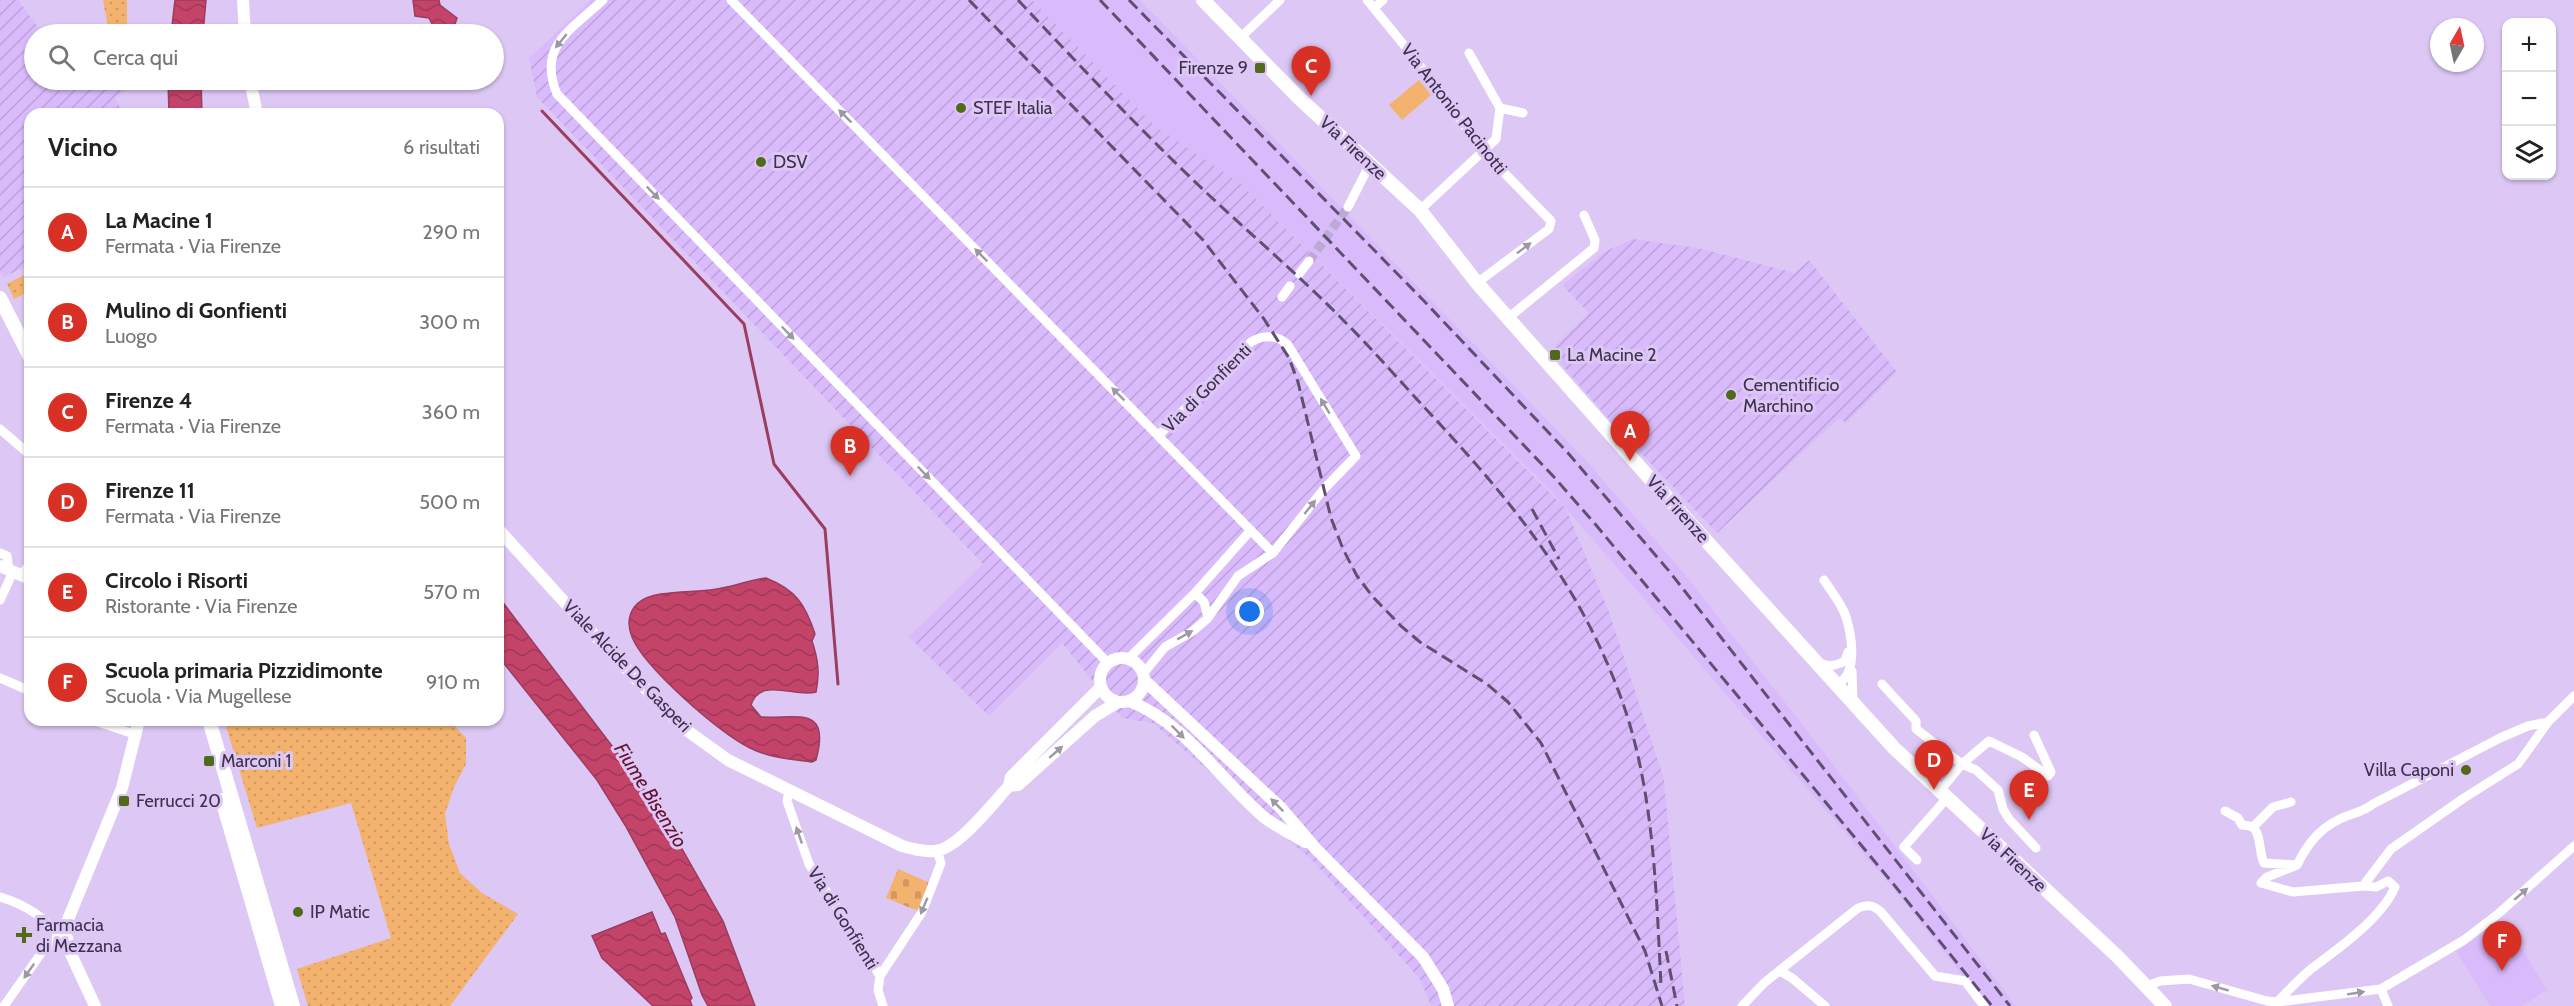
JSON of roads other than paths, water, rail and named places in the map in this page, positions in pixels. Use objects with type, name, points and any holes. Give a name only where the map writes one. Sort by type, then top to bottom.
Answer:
[{"type":"main road","name":"Via Firenze","points":[[1203,0],[1298,97],[1420,210],[1477,283],[1894,748],[2147,986],[2165,1006]]},
{"type":"main road","points":[[0,298],[24,345]]},
{"type":"main road","points":[[201,726],[282,1006]]},
{"type":"main road","points":[[211,726],[293,1006]]},
{"type":"street","points":[[243,0],[244,24]]},
{"type":"street","points":[[603,0],[563,38],[552,52],[549,64],[550,78],[558,94],[1108,663]]},
{"type":"street","points":[[731,0],[1159,435]]},
{"type":"street","points":[[1240,38],[1280,0]]},
{"type":"street","name":"Via Antonio Pacinotti","points":[[1367,0],[1408,50],[1484,152],[1551,221],[1552,225],[1477,283]]},
{"type":"street","points":[[1374,8],[1383,0]]},
{"type":"street","points":[[1420,210],[1496,139],[1500,108],[1469,53]]},
{"type":"street","points":[[252,90],[256,108]]},
{"type":"street","points":[[1500,108],[1522,113]]},
{"type":"street","points":[[1348,207],[1370,164]]},
{"type":"street","points":[[1508,318],[1594,248],[1594,240],[1584,215]]},
{"type":"street","points":[[1299,274],[1309,261]]},
{"type":"street","points":[[1282,297],[1290,286]]},
{"type":"street","name":"Via di Gonfienti","points":[[1260,337],[1283,340],[1292,351],[1356,456],[1323,490],[1273,553],[1159,435],[1251,342],[1260,337]]},
{"type":"street","points":[[0,429],[24,450]]},
{"type":"street","points":[[1251,530],[1195,593],[1128,659],[1108,663],[1101,674],[1101,687],[1107,697],[1148,708],[1168,722],[1266,819],[1316,849]]},
{"type":"street","name":"Viale Alcide De Gasperi","points":[[504,536],[609,651],[685,729],[728,760],[902,846],[918,851],[937,851]]},
{"type":"street","points":[[0,553],[6,556],[15,572],[0,600]]},
{"type":"street","points":[[1010,786],[1018,785],[1095,716],[1140,693],[1143,677],[1165,647],[1193,631],[1208,618],[1238,576],[1273,553]]},
{"type":"street","points":[[1824,580],[1846,616],[1850,640],[1848,664],[1853,704]]},
{"type":"street","points":[[1195,593],[1204,602],[1208,618]]},
{"type":"street","points":[[1810,656],[1822,665],[1848,664]]},
{"type":"street","points":[[1128,659],[1140,668],[1143,677],[1281,808],[1316,849],[1423,957],[1443,989],[1448,1006]]},
{"type":"street","points":[[1836,685],[1848,664]]},
{"type":"street","points":[[0,678],[24,689]]},
{"type":"street","points":[[1882,684],[1916,721],[1916,729],[1962,764],[1976,770],[1998,790],[2003,809],[2009,819],[2036,848]]},
{"type":"street","points":[[937,851],[960,837],[1010,786],[1011,777],[1101,687]]},
{"type":"street","points":[[2362,886],[2391,849],[2518,764],[2548,722],[2574,696]]},
{"type":"street","points":[[2276,1004],[2309,971],[2360,930],[2395,887],[2390,881],[2376,887],[2293,891],[2260,883],[2267,877],[2297,866],[2315,834],[2338,819],[2364,812],[2373,804],[2500,738],[2528,726],[2548,722]]},
{"type":"street","points":[[4,1006],[42,952],[62,938],[122,788],[139,726]]},
{"type":"street","points":[[1917,860],[1904,847],[1943,795],[1962,764],[1989,741],[2022,757],[2048,776],[2051,772],[2034,735]]},
{"type":"street","name":"Via di Gonfienti","points":[[789,791],[787,801],[808,864],[880,976]]},
{"type":"street","points":[[2253,827],[2272,807],[2291,802]]},
{"type":"street","points":[[2225,811],[2238,818],[2242,825],[2253,827],[2258,833],[2260,855],[2264,863],[2297,866]]},
{"type":"street","points":[[2147,986],[2160,981],[2189,979],[2276,1004],[2381,989],[2464,940],[2498,914],[2574,846]]},
{"type":"street","name":"Via di Gonfienti","points":[[883,1006],[878,990],[880,976],[922,912],[940,863],[937,851]]},
{"type":"street","points":[[0,897],[18,903],[42,917],[62,938],[95,1006]]},
{"type":"street","points":[[1742,1006],[1780,970],[1858,908],[1865,905],[1874,906],[1881,912],[1935,976],[1965,981],[1984,1006]]},
{"type":"street","points":[[1780,970],[1825,1006]]},
{"type":"street","points":[[2381,989],[2388,1006]]},
{"type":"water","points":[[175,0],[206,0],[204,24],[172,24]]},
{"type":"water","points":[[413,0],[439,0],[440,5],[457,18],[455,24],[432,24],[429,18],[415,16]]},
{"type":"water","points":[[168,90],[201,90],[202,108],[169,108]]},
{"type":"water","points":[[766,578],[792,593],[803,606],[815,634],[812,641],[818,666],[818,679],[816,692],[770,690],[756,696],[751,705],[761,717],[799,717],[815,723],[819,730],[819,742],[816,760],[812,762],[765,754],[750,748],[721,729],[684,698],[651,665],[639,650],[630,632],[629,619],[632,610],[646,598],[666,593],[713,590]]},
{"type":"water","points":[[504,604],[657,805],[723,921],[755,1006],[708,1006],[702,995],[675,917],[625,825],[597,780],[504,664]]},
{"type":"water","points":[[652,912],[661,934],[665,933],[692,998],[690,1000],[692,1006],[653,1006],[602,958],[592,936]]},
{"type":"waterway","points":[[542,111],[744,324],[774,464],[825,529],[838,684]]},
{"type":"tunnel","points":[[1309,261],[1348,207]]},
{"type":"railway","points":[[969,0],[1203,240],[1264,319],[1289,358],[1298,382],[1331,518],[1357,576],[1373,597],[1420,642],[1487,684],[1508,702],[1541,743],[1645,951],[1662,1006]]},
{"type":"railway","points":[[1018,0],[1161,149],[1313,291],[1366,344],[1484,474],[1538,541],[1583,614],[1603,653],[1631,730],[1647,802],[1655,875],[1661,985]]},
{"type":"railway","points":[[1100,0],[1554,477],[1895,886],[1992,1006]]},
{"type":"railway","points":[[1129,0],[1424,301],[1568,453],[1669,571],[2010,1006]]},
{"type":"railway","points":[[1532,509],[1559,559]]},
{"type":"railway","points":[[1666,951],[1677,1006]]},
{"type":"place","name":"Firenze 9","points":[[1260,68]]},
{"type":"place","name":"Firenze 4","points":[[1311,96]]},
{"type":"place","name":"STEF Italia","points":[[961,108]]},
{"type":"place","name":"DSV","points":[[761,162]]},
{"type":"place","name":"La Macine 2","points":[[1555,355]]},
{"type":"place","name":"Cementificio Marchino","points":[[1731,395]]},
{"type":"place","name":"La Macine 1","points":[[1630,461]]},
{"type":"place","name":"Mulino di Gonfienti","points":[[850,476]]},
{"type":"place","name":"Marconi 1","points":[[209,761]]},
{"type":"place","name":"Villa Caponi","points":[[2466,770]]},
{"type":"place","name":"Firenze 11","points":[[1934,790]]},
{"type":"place","name":"Ferrucci 20","points":[[124,801]]},
{"type":"place","name":"Circolo i Risorti","points":[[2029,820]]},
{"type":"place","name":"IP Matic","points":[[298,912]]},
{"type":"place","name":"Farmacia di Mezzana","points":[[24,935]]},
{"type":"place","name":"Scuola primaria Pizzidimonte","points":[[2502,971]]},
{"type":"water label","name":"Fiume Bisenzio","points":[[651,795]]}]
